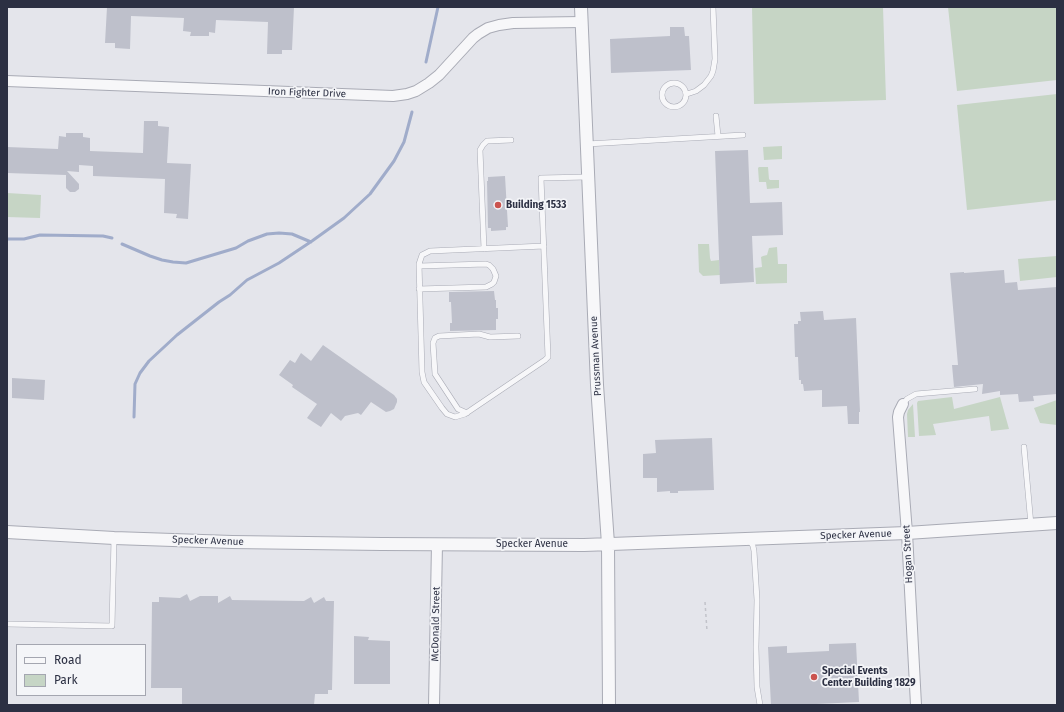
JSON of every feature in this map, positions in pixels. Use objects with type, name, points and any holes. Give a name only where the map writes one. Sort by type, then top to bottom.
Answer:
[{"type":"street","name":"Prussman Avenue","points":[[581,7],[597,385],[608,544],[609,705]]},
{"type":"street","name":"Iron Fighter Drive","points":[[7,81],[393,96],[416,91],[429,83],[439,75],[473,38],[488,28],[513,23],[582,22]]},
{"type":"street","name":"Hogan Street","points":[[903,404],[898,417],[907,533],[916,705]]},
{"type":"street","name":"Specker Avenue","points":[[7,532],[114,538],[289,543],[608,544],[907,533],[1057,523]]},
{"type":"street","name":"McDonald Street","points":[[434,705],[437,544]]},
{"type":"lane","points":[[687,94],[696,91],[704,85],[713,71],[715,59],[713,7]]},
{"type":"lane","points":[[670,83],[682,85],[687,94],[684,103],[675,107],[667,105],[662,95],[670,83]]},
{"type":"lane","points":[[716,116],[718,136]]},
{"type":"lane","points":[[587,144],[743,135]]},
{"type":"lane","points":[[484,248],[480,150],[482,145],[487,142],[511,140]]},
{"type":"lane","points":[[544,246],[430,251],[422,255],[419,266],[422,372],[424,382],[448,414],[455,417],[467,413],[548,357],[544,246],[541,178],[589,176]]},
{"type":"lane","points":[[419,266],[486,264],[493,269],[496,276],[494,282],[486,287],[419,289]]},
{"type":"lane","points":[[467,413],[458,409],[434,374],[433,343],[435,338],[439,336],[479,334],[490,336],[518,336]]},
{"type":"lane","points":[[903,404],[907,399],[916,394],[975,389]]},
{"type":"lane","points":[[1024,447],[1031,525]]},
{"type":"lane","points":[[7,624],[112,626],[114,538]]},
{"type":"lane","points":[[749,538],[754,551],[757,600],[757,687],[760,705]]},
{"type":"path","points":[[705,602],[707,631]]},
{"type":"green space","points":[[752,7],[883,7],[886,100],[754,104]]},
{"type":"green space","points":[[948,7],[1057,7],[1057,80],[957,91]]},
{"type":"green space","points":[[1057,94],[1057,200],[967,210],[957,105]]},
{"type":"green space","points":[[782,146],[782,159],[764,160],[763,147]]},
{"type":"green space","points":[[759,167],[768,167],[769,179],[779,180],[779,188],[767,189],[766,182],[759,182]]},
{"type":"green space","points":[[7,193],[41,195],[40,218],[7,217]]},
{"type":"green space","points":[[698,244],[709,244],[711,261],[719,260],[720,275],[703,276],[699,272]]},
{"type":"green space","points":[[777,247],[778,264],[787,264],[787,283],[756,284],[755,268],[762,267],[761,257],[767,255],[769,248]]},
{"type":"green space","points":[[1057,256],[1057,277],[1020,281],[1018,259]]},
{"type":"green space","points":[[952,397],[954,409],[1000,397],[1009,429],[991,431],[989,416],[933,424],[936,435],[919,436],[918,401]]},
{"type":"green space","points":[[1057,400],[1057,425],[1040,423],[1034,408]]},
{"type":"green space","points":[[913,404],[915,437],[908,437],[907,414],[908,410]]},
{"type":"building","points":[[107,7],[294,7],[292,50],[282,50],[282,54],[267,54],[268,22],[216,20],[215,33],[209,32],[209,36],[190,36],[191,32],[183,31],[184,18],[131,16],[130,49],[115,48],[115,43],[105,43]]},
{"type":"building","points":[[670,27],[684,27],[685,36],[689,36],[691,70],[611,73],[610,39],[670,36]]},
{"type":"building","points":[[144,121],[158,121],[158,126],[169,127],[167,163],[191,164],[188,219],[176,218],[177,214],[164,213],[165,179],[93,176],[93,166],[79,165],[79,172],[67,171],[79,184],[79,189],[75,192],[70,192],[66,188],[66,175],[7,173],[7,147],[58,149],[59,136],[66,137],[66,133],[83,133],[83,137],[90,138],[90,151],[143,153]]},
{"type":"building","points":[[748,150],[750,203],[782,202],[783,235],[752,236],[754,282],[720,284],[715,151]]},
{"type":"building","name":"Building 1533","points":[[505,176],[508,227],[506,227],[506,230],[491,231],[491,228],[488,228],[488,177]]},
{"type":"building","points":[[1004,270],[1005,283],[1017,282],[1018,290],[1057,287],[1057,394],[1033,396],[1034,401],[1019,402],[1018,394],[1000,395],[1000,391],[982,394],[983,384],[954,387],[952,365],[958,365],[950,273]]},
{"type":"building","points":[[494,291],[496,308],[498,308],[496,330],[450,331],[450,323],[452,323],[449,292]]},
{"type":"building","points":[[823,311],[824,320],[856,318],[860,412],[859,424],[848,424],[847,406],[822,407],[822,390],[804,391],[803,384],[801,384],[801,380],[799,380],[798,357],[795,357],[794,324],[798,324],[798,321],[801,321],[800,312]]},
{"type":"building","points":[[323,345],[394,395],[397,402],[394,409],[386,412],[371,402],[361,415],[358,413],[345,416],[341,421],[331,413],[321,427],[307,418],[317,404],[292,387],[293,385],[279,375],[290,360],[295,363],[301,353],[311,361]]},
{"type":"building","points":[[12,378],[45,380],[44,400],[12,398]]},
{"type":"building","points":[[712,438],[714,490],[678,491],[678,493],[670,493],[670,491],[657,492],[657,478],[643,478],[643,454],[656,453],[655,440]]},
{"type":"building","points":[[187,594],[190,601],[200,596],[218,596],[218,603],[230,596],[232,600],[304,601],[311,597],[314,603],[324,597],[326,601],[334,601],[332,690],[328,690],[328,694],[315,694],[314,705],[192,705],[182,704],[182,688],[151,688],[152,602],[159,602],[159,597],[180,598]]},
{"type":"building","points":[[354,636],[369,637],[368,640],[390,641],[390,684],[354,684]]},
{"type":"building","name":"Special Events Center Building 1829","points":[[856,643],[859,702],[771,705],[768,647],[787,646],[787,653],[829,651],[829,644]]},
{"type":"waterway","points":[[426,62],[438,7]]},
{"type":"waterway","points":[[134,417],[135,384],[140,373],[149,361],[177,335],[230,295],[247,280],[279,263],[312,241],[344,218],[370,194],[394,161],[404,142],[412,112]]},
{"type":"waterway","points":[[122,244],[162,260],[186,263],[236,248],[248,241],[267,234],[292,234],[311,242]]},
{"type":"waterway","points":[[7,239],[24,239],[40,235],[103,236],[112,238]]},
{"type":"place","name":"Building 1533","points":[[498,205]]},
{"type":"place","name":"Special Events Center Building 1829","points":[[814,677]]}]
